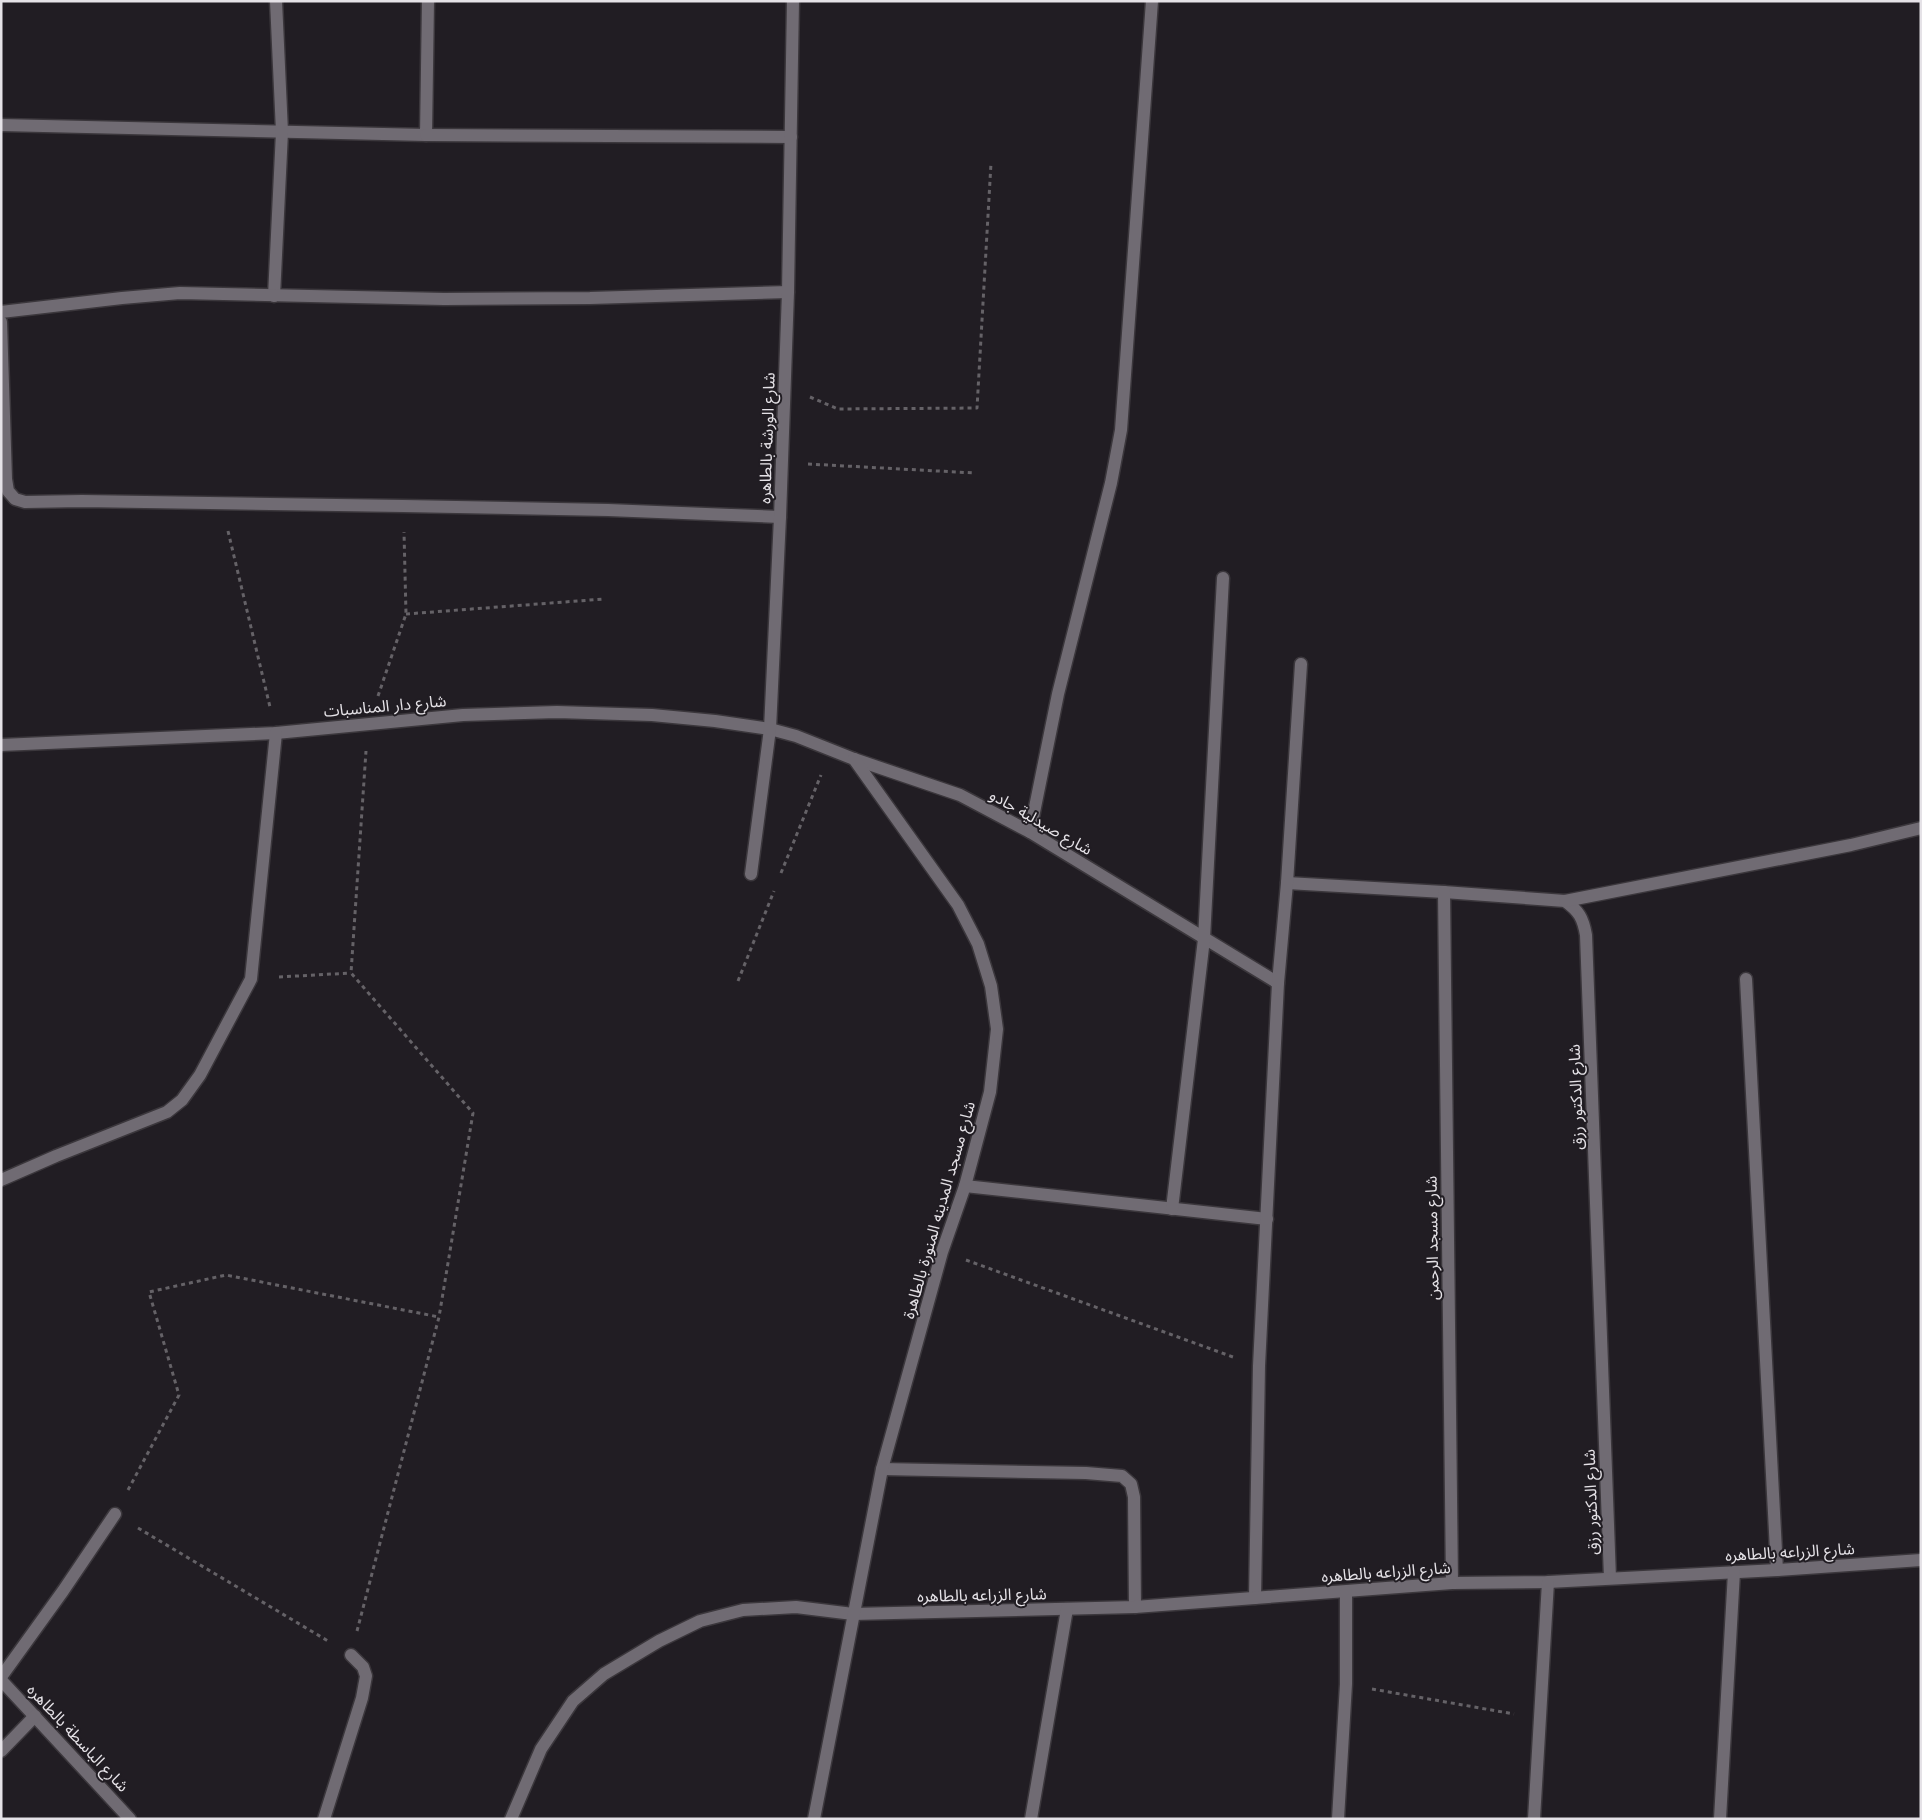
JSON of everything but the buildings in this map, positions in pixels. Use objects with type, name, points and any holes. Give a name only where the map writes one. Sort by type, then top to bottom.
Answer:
[{"type":"street","points":[[274,296],[282,132],[276,1]]},
{"type":"street","points":[[426,135],[428,1]]},
{"type":"street","name":"شارع الورشة بالطاهره","points":[[751,874],[770,729],[788,292],[793,1]]},
{"type":"street","points":[[1030,832],[1058,694],[1111,483],[1121,430],[1152,1]]},
{"type":"street","points":[[1,125],[426,135],[791,136]]},
{"type":"street","points":[[1,312],[180,293],[444,299],[581,298],[788,292]]},
{"type":"street","points":[[1,322],[6,479],[8,490],[15,498],[25,502],[82,501],[403,506],[780,517]]},
{"type":"street","points":[[1172,1209],[1204,939],[1223,578]]},
{"type":"street","points":[[1255,1598],[1259,1366],[1278,983],[1287,883],[1301,664]]},
{"type":"street","name":"شارع دار المناسبات","points":[[1,745],[276,733],[463,715],[557,712],[652,715],[715,720],[770,729]]},
{"type":"street","name":"شارع صيدلية جادو","points":[[770,729],[796,736],[854,759],[960,795],[1030,832],[1278,983]]},
{"type":"street","points":[[1,1180],[167,1112],[182,1100],[200,1075],[251,979],[276,733]]},
{"type":"street","name":"شارع مسجد المدينه المنورة بالطاهرة","points":[[814,1819],[882,1469],[942,1252],[965,1186],[990,1092],[997,1029],[991,986],[978,944],[958,905],[854,759]]},
{"type":"street","points":[[1287,883],[1565,901],[1851,845],[1921,828]]},
{"type":"street","name":"شارع مسجد الرحمن","points":[[1444,892],[1452,1583]]},
{"type":"street","name":"شارع الدكتور رزق","points":[[1565,901],[1576,909],[1584,923],[1586,935],[1610,1578]]},
{"type":"street","points":[[1746,979],[1777,1570]]},
{"type":"street","points":[[965,1186],[1267,1219]]},
{"type":"street","points":[[882,1469],[1086,1472],[1122,1476],[1131,1484],[1134,1497],[1135,1607]]},
{"type":"street","points":[[1,1679],[116,1514]]},
{"type":"street","name":"شارع الزراعه بالطاهره","points":[[511,1819],[541,1749],[573,1701],[604,1674],[660,1641],[700,1621],[743,1610],[796,1607],[853,1614],[1135,1607],[1452,1583],[1548,1582],[1777,1570],[1921,1560]]},
{"type":"street","points":[[1720,1819],[1734,1572]]},
{"type":"street","points":[[1534,1819],[1548,1582]]},
{"type":"street","points":[[1338,1819],[1346,1684],[1346,1592]]},
{"type":"street","points":[[1031,1819],[1067,1609]]},
{"type":"street","points":[[324,1819],[362,1698],[366,1676],[363,1667],[351,1654]]},
{"type":"street","name":"شارع الباسطة بالطاهره","points":[[1,1679],[130,1819]]},
{"type":"street","points":[[1,1751],[35,1716]]},
{"type":"path","points":[[784,386],[838,408],[977,408],[991,163]]},
{"type":"path","points":[[782,463],[974,473]]},
{"type":"path","points":[[222,504],[276,733]]},
{"type":"path","points":[[403,506],[406,614],[368,725],[351,973],[472,1112],[439,1317],[351,1654],[116,1514],[179,1395],[149,1292],[226,1275],[439,1317]]},
{"type":"path","points":[[406,614],[604,599]]},
{"type":"path","points":[[779,879],[831,749]]},
{"type":"path","points":[[738,981],[775,888]]},
{"type":"path","points":[[251,979],[351,973]]},
{"type":"path","points":[[942,1252],[1259,1366]]},
{"type":"path","points":[[1346,1684],[1539,1718]]}]
